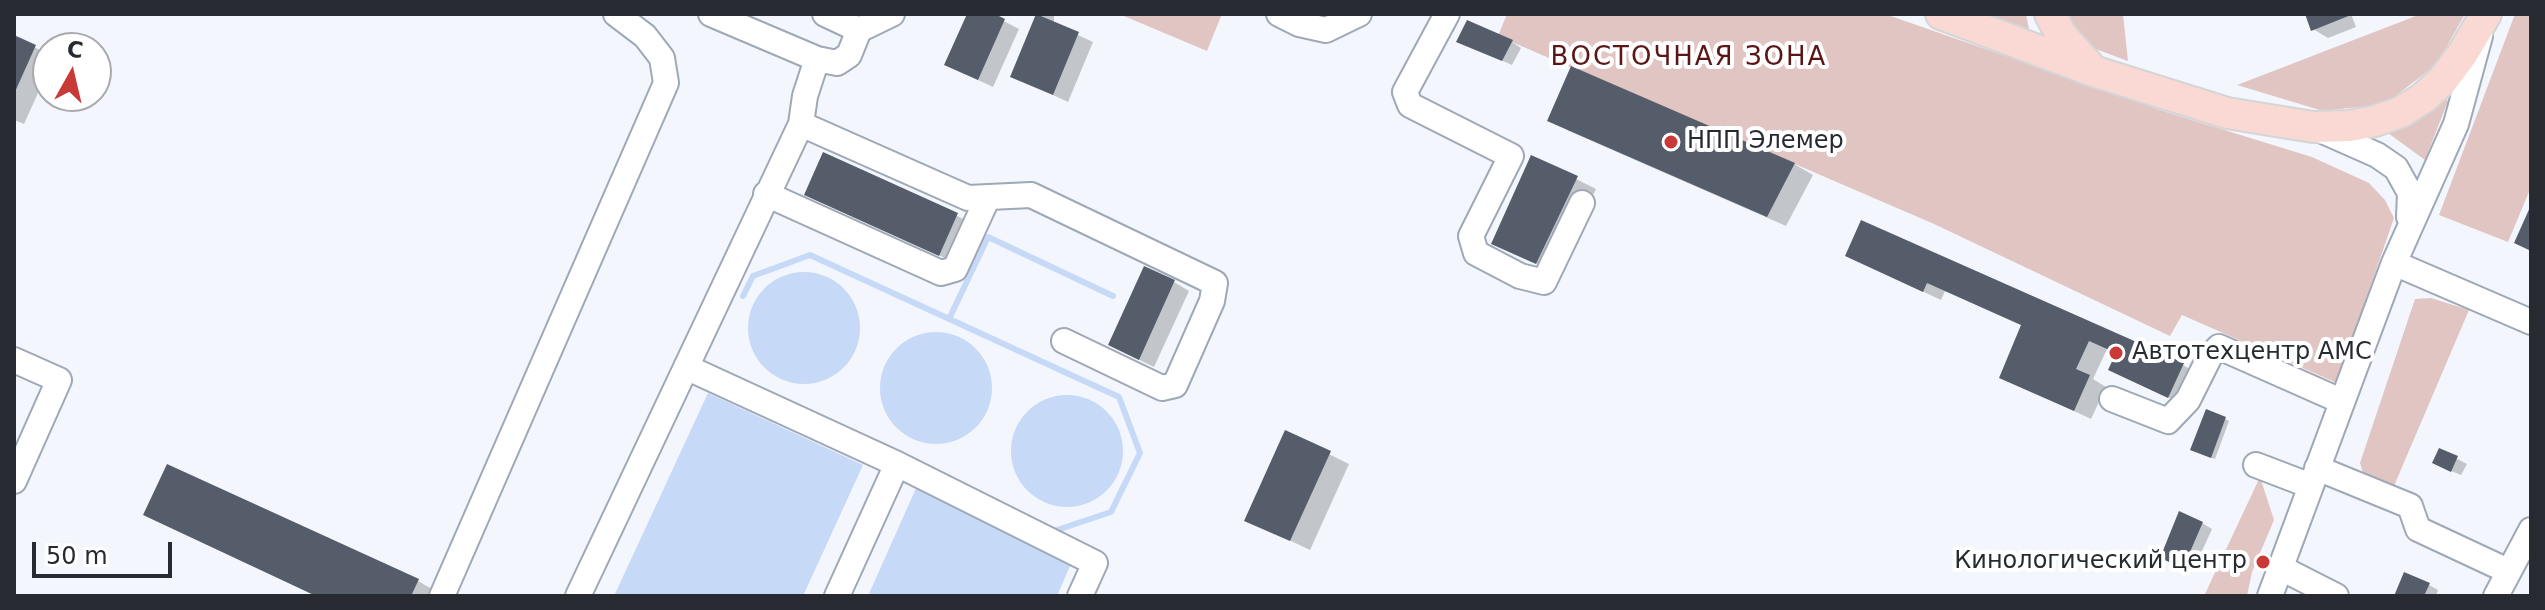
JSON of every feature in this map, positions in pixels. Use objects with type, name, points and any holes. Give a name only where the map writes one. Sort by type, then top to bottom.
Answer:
[{"type":"main road","points":[[1941,14],[2093,71],[2227,113],[2313,127],[2349,126],[2375,121],[2401,112],[2423,98],[2442,81],[2486,14]]},
{"type":"main road","points":[[2050,14],[2061,35],[2093,71]]},
{"type":"street","points":[[442,596],[666,83],[662,58],[645,36],[616,14]]},
{"type":"street","points":[[711,14],[817,59],[837,63],[849,55],[859,30],[892,14]]},
{"type":"street","points":[[825,14],[859,30]]},
{"type":"street","points":[[1279,14],[1299,24],[1326,30],[1359,14]]},
{"type":"street","points":[[1447,14],[1405,92],[1410,105],[1511,156],[1471,236],[1476,253],[1520,276],[1544,282],[1582,203]]},
{"type":"street","points":[[2270,596],[2394,263],[2456,124],[2486,14]]},
{"type":"street","points":[[578,596],[801,124],[805,96],[817,59]]},
{"type":"street","points":[[801,124],[968,198],[1031,195],[1215,283],[1212,301],[1175,385],[1162,388],[1064,341]]},
{"type":"street","points":[[2313,127],[2377,155],[2396,168],[2410,193],[2408,230]]},
{"type":"street","points":[[766,194],[941,273],[955,269],[988,197]]},
{"type":"street","points":[[2394,263],[2531,322]]},
{"type":"street","points":[[2112,399],[2168,421],[2188,400],[2210,356],[2219,347],[2341,401]]},
{"type":"street","points":[[14,360],[59,380],[14,481]]},
{"type":"street","points":[[686,367],[897,464],[1095,563],[1080,596]]},
{"type":"street","points":[[837,596],[897,464]]},
{"type":"street","points":[[2256,465],[2314,477],[2410,506],[2418,529],[2508,571]]},
{"type":"street","points":[[2496,596],[2531,530]]},
{"type":"street","points":[[2281,568],[2336,596]]},
{"type":"shaded area","points":[[1119,14],[1222,14],[1207,51]]},
{"type":"shaded area","points":[[1507,14],[1885,14],[2166,112],[2312,157],[2369,183],[2385,200],[2394,218],[2337,383],[2182,315],[2170,336],[1934,224],[1498,36]]},
{"type":"shaded area","points":[[1988,14],[2026,14],[2029,29]]},
{"type":"shaded area","points":[[2064,14],[2123,14],[2128,61],[2090,47]]},
{"type":"shaded area","points":[[2421,14],[2465,14],[2437,64],[2385,104],[2323,111],[2237,85]]},
{"type":"shaded area","points":[[2515,14],[2531,14],[2531,187],[2508,242],[2439,215]]},
{"type":"shaded area","points":[[2445,97],[2448,101],[2425,160],[2388,133]]},
{"type":"shaded area","points":[[2431,298],[2469,310],[2394,486],[2364,476],[2360,463],[2415,299]]},
{"type":"shaded area","points":[[2260,477],[2274,520],[2252,572],[2247,596],[2204,596]]},
{"type":"water","points":[[804,272],[825,276],[843,289],[856,307],[860,328],[856,349],[843,367],[825,380],[804,384],[783,380],[765,367],[752,349],[748,328],[752,307],[765,289],[783,276]]},
{"type":"water","points":[[936,332],[957,336],[975,349],[988,367],[992,388],[988,409],[975,427],[957,440],[936,444],[915,440],[897,427],[884,409],[880,388],[884,367],[897,349],[915,336]]},
{"type":"water","points":[[708,393],[863,465],[803,596],[614,596]]},
{"type":"water","points":[[1067,395],[1088,399],[1106,412],[1119,430],[1123,451],[1119,472],[1106,490],[1088,503],[1067,507],[1046,503],[1028,490],[1015,472],[1011,451],[1015,430],[1028,412],[1046,399]]},
{"type":"water","points":[[917,486],[1073,559],[1057,596],[868,596]]},
{"type":"building","points":[[967,14],[995,14],[1005,19],[978,80],[944,65]]},
{"type":"building","points":[[1036,14],[1079,32],[1053,95],[1010,77]]},
{"type":"building","points":[[2305,14],[2351,14],[2351,15],[2311,31]]},
{"type":"building","points":[[1467,20],[1513,40],[1502,61],[1456,42]]},
{"type":"building","points":[[14,35],[32,43],[32,54],[14,94]]},
{"type":"building","name":"НПП Элемер","points":[[1571,66],[1795,163],[1767,217],[1547,121]]},
{"type":"building","points":[[823,152],[958,213],[939,256],[804,195]]},
{"type":"building","points":[[1531,155],[1578,176],[1536,264],[1491,244]]},
{"type":"building","points":[[2531,205],[2531,251],[2514,243]]},
{"type":"building","points":[[1861,220],[2184,363],[2168,398],[2108,370],[2116,353],[2089,341],[2076,369],[2090,375],[2074,411],[1999,378],[2021,325],[1927,283],[1923,292],[1845,256]]},
{"type":"building","points":[[1144,266],[1175,280],[1139,360],[1108,345]]},
{"type":"building","points":[[2206,409],[2226,417],[2211,458],[2190,450]]},
{"type":"building","points":[[1285,430],[1331,451],[1290,541],[1244,521]]},
{"type":"building","points":[[2439,448],[2458,456],[2451,472],[2432,463]]},
{"type":"building","points":[[167,464],[419,579],[411,596],[316,596],[143,515]]},
{"type":"building","points":[[2179,511],[2203,522],[2183,568],[2160,558]]},
{"type":"building","points":[[2404,572],[2430,583],[2424,596],[2394,596]]},
{"type":"waterway","points":[[949,319],[988,237],[1113,296]]},
{"type":"waterway","points":[[743,296],[753,276],[810,255],[1119,397],[1140,453],[1111,512],[1051,532]]},
{"type":"place","name":"НПП Элемер","points":[[1671,142]]},
{"type":"place","name":"Автотехцентр АМС","points":[[2116,353]]},
{"type":"place","name":"Кинологический центр","points":[[2263,562]]},
{"type":"district","name":"ВОСТОЧНАЯ ЗОНА","points":[[1689,58]]}]
